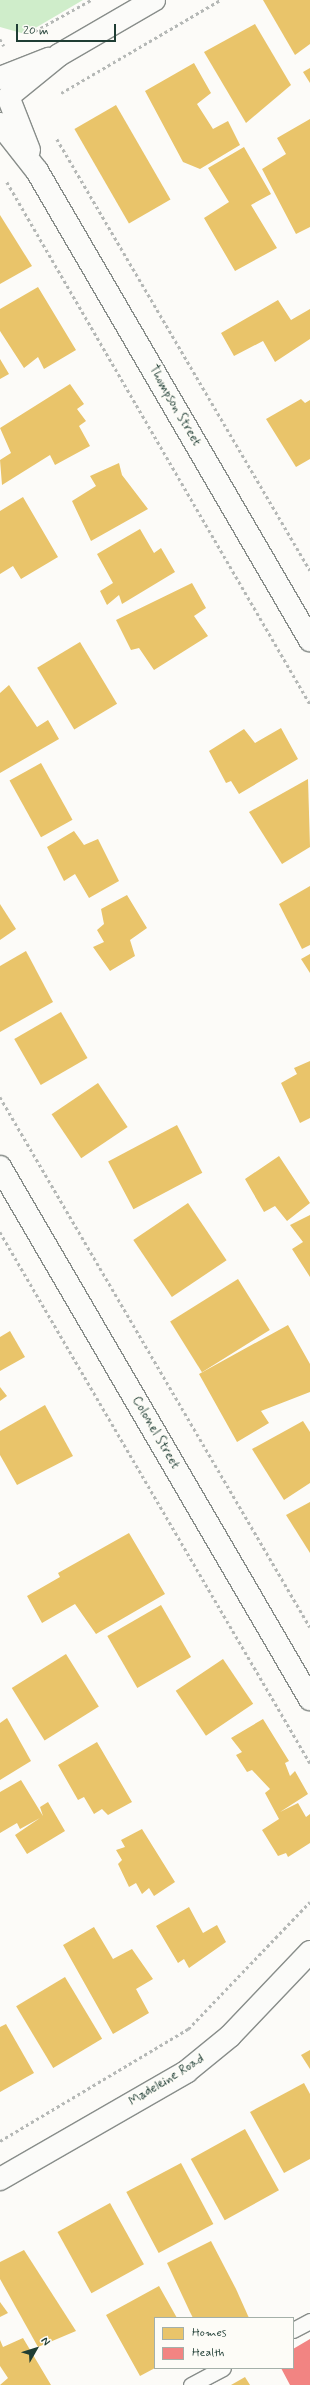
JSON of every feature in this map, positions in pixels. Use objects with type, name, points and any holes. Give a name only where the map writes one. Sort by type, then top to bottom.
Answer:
[{"type":"street","points":[[4,92],[59,55],[154,0]]},
{"type":"street","name":"Thompson Street","points":[[4,92],[37,171],[310,640]]},
{"type":"street","name":"Thompson Street","points":[[0,124],[37,171]]},
{"type":"street","name":"Colonel Street","points":[[0,1167],[310,1699]]},
{"type":"street","name":"Madeleine Road","points":[[0,2179],[186,2072],[230,2036],[310,1952]]},
{"type":"lane","points":[[294,2329],[310,2321]]},
{"type":"lane","points":[[191,2385],[221,2369]]},
{"type":"path","points":[[32,33],[91,0]]},
{"type":"path","points":[[58,94],[220,0]]},
{"type":"path","points":[[5,48],[12,44]]},
{"type":"path","points":[[54,134],[310,570]]},
{"type":"path","points":[[4,177],[310,704]]},
{"type":"path","points":[[0,1097],[310,1627]]},
{"type":"path","points":[[0,1232],[310,1763]]},
{"type":"path","points":[[0,2141],[188,2029],[310,1902]]},
{"type":"green space","points":[[0,0],[83,0],[25,34],[0,27]]},
{"type":"building: Homes","points":[[263,0],[310,0],[310,44],[295,55]]},
{"type":"building: Homes","points":[[255,24],[291,85],[246,123],[204,52]]},
{"type":"building: Homes","points":[[194,63],[211,93],[197,104],[213,129],[228,121],[240,145],[200,169],[183,162],[145,91]]},
{"type":"building: Homes","points":[[310,68],[310,83],[303,72]]},
{"type":"building: Homes","points":[[116,105],[170,199],[129,223],[74,129]]},
{"type":"building: Homes","points":[[310,119],[310,227],[296,234],[262,169],[286,154],[277,138]]},
{"type":"building: Homes","points":[[244,147],[271,194],[251,205],[277,248],[235,271],[204,218],[229,202],[208,168]]},
{"type":"building: Homes","points":[[0,215],[32,266],[0,284]]},
{"type":"building: Homes","points":[[38,287],[76,350],[44,369],[38,357],[24,368],[0,331],[0,309]]},
{"type":"building: Homes","points":[[278,300],[291,320],[310,309],[310,339],[275,362],[263,341],[234,356],[221,333]]},
{"type":"building: Homes","points":[[0,359],[9,374],[0,379]]},
{"type":"building: Homes","points":[[70,384],[84,404],[77,409],[86,421],[79,426],[90,446],[55,465],[50,455],[2,485],[0,460],[11,453],[0,428]]},
{"type":"building: Homes","points":[[301,399],[305,403],[310,400],[310,459],[296,467],[266,419]]},
{"type":"building: Homes","points":[[119,463],[122,475],[148,509],[91,541],[72,501],[96,486],[90,476]]},
{"type":"building: Homes","points":[[23,497],[58,557],[21,579],[13,566],[0,574],[0,511]]},
{"type":"building: Homes","points":[[140,529],[154,553],[161,548],[175,572],[122,604],[119,595],[107,605],[100,591],[113,583],[97,554]]},
{"type":"building: Homes","points":[[192,583],[206,608],[194,616],[208,636],[154,670],[139,648],[131,650],[116,620]]},
{"type":"building: Homes","points":[[80,642],[117,704],[74,729],[37,668]]},
{"type":"building: Homes","points":[[9,685],[37,727],[48,720],[59,739],[0,773],[0,693]]},
{"type":"building: Homes","points":[[281,728],[298,759],[239,794],[231,781],[226,783],[209,751],[244,729],[255,743]]},
{"type":"building: Homes","points":[[41,763],[73,820],[41,837],[10,780]]},
{"type":"building: Homes","points":[[308,779],[310,847],[282,864],[249,812]]},
{"type":"building: Homes","points":[[74,831],[84,845],[98,839],[119,881],[89,898],[75,874],[64,881],[47,847]]},
{"type":"building: Homes","points":[[310,886],[310,945],[302,949],[279,904]]},
{"type":"building: Homes","points":[[127,895],[147,928],[130,940],[135,956],[110,971],[93,947],[104,942],[97,930],[104,924],[101,909]]},
{"type":"building: Homes","points":[[0,904],[16,929],[0,940]]},
{"type":"building: Homes","points":[[26,951],[53,1002],[0,1032],[0,966]]},
{"type":"building: Homes","points":[[310,954],[310,973],[301,959]]},
{"type":"building: Homes","points":[[61,1012],[88,1058],[41,1085],[14,1039]]},
{"type":"building: Homes","points":[[310,1061],[310,1118],[300,1123],[281,1083],[297,1074],[294,1068]]},
{"type":"building: Homes","points":[[98,1083],[128,1127],[81,1158],[52,1114]]},
{"type":"building: Homes","points":[[177,1125],[202,1173],[133,1209],[108,1162]]},
{"type":"building: Homes","points":[[279,1156],[310,1203],[287,1221],[275,1206],[264,1212],[245,1179]]},
{"type":"building: Homes","points":[[188,1203],[227,1260],[172,1297],[133,1240]]},
{"type":"building: Homes","points":[[310,1215],[310,1277],[292,1249],[303,1242],[290,1225]]},
{"type":"building: Homes","points":[[238,1279],[270,1330],[202,1372],[170,1321]]},
{"type":"building: Homes","points":[[288,1325],[310,1364],[310,1392],[261,1411],[269,1423],[237,1442],[199,1374]]},
{"type":"building: Homes","points":[[10,1331],[25,1357],[0,1371],[0,1337]]},
{"type":"building: Homes","points":[[0,1387],[7,1396],[0,1401]]},
{"type":"building: Homes","points":[[45,1405],[73,1456],[17,1485],[0,1455],[0,1431]]},
{"type":"building: Homes","points":[[303,1421],[310,1432],[310,1483],[284,1500],[252,1449]]},
{"type":"building: Homes","points":[[310,1502],[310,1553],[286,1515]]},
{"type":"building: Homes","points":[[129,1533],[165,1594],[96,1634],[75,1604],[42,1623],[27,1596],[60,1577],[58,1573]]},
{"type":"building: Homes","points":[[161,1605],[191,1657],[137,1688],[107,1636]]},
{"type":"building: Homes","points":[[66,1654],[99,1707],[45,1740],[12,1688]]},
{"type":"building: Homes","points":[[223,1659],[253,1704],[206,1736],[176,1691]]},
{"type":"building: Homes","points":[[7,1718],[31,1761],[0,1780],[0,1723]]},
{"type":"building: Homes","points":[[263,1719],[289,1761],[285,1763],[290,1776],[295,1771],[308,1794],[280,1812],[298,1803],[306,1817],[310,1814],[310,1843],[288,1857],[286,1853],[278,1856],[262,1830],[279,1819],[265,1793],[270,1789],[252,1770],[247,1772],[236,1755],[242,1752],[231,1738]]},
{"type":"building: Homes","points":[[97,1742],[132,1802],[108,1815],[102,1809],[94,1814],[84,1797],[78,1800],[58,1765]]},
{"type":"building: Homes","points":[[21,1780],[43,1816],[40,1807],[48,1802],[65,1831],[27,1854],[15,1835],[40,1818],[20,1829],[17,1823],[0,1833],[0,1792]]},
{"type":"building: Homes","points":[[142,1829],[175,1882],[154,1896],[149,1888],[142,1894],[136,1883],[129,1887],[118,1864],[122,1860],[116,1850],[125,1847],[121,1840]]},
{"type":"building: Homes","points":[[189,1907],[203,1933],[217,1925],[226,1942],[189,1968],[184,1959],[178,1963],[156,1926]]},
{"type":"building: Homes","points":[[94,1927],[113,1959],[132,1949],[153,1979],[136,1989],[149,2013],[113,2034],[63,1945]]},
{"type":"building: Homes","points":[[65,1977],[102,2039],[53,2068],[16,2006]]},
{"type":"building: Homes","points":[[6,2024],[34,2073],[0,2092],[0,2027]]},
{"type":"building: Homes","points":[[310,2050],[310,2069],[301,2055]]},
{"type":"building: Homes","points":[[304,2083],[310,2094],[310,2159],[284,2173],[250,2112]]},
{"type":"building: Homes","points":[[245,2129],[279,2190],[225,2220],[191,2159]]},
{"type":"building: Homes","points":[[181,2163],[213,2224],[159,2253],[126,2192]]},
{"type":"building: Homes","points":[[110,2203],[144,2264],[91,2293],[58,2232]]},
{"type":"building: Homes","points":[[211,2241],[249,2317],[192,2317],[167,2263]]},
{"type":"building: Homes","points":[[24,2250],[76,2331],[38,2347],[0,2279],[0,2262]]},
{"type":"building: Homes","points":[[159,2286],[176,2317],[154,2317],[154,2369],[140,2376],[106,2315]]},
{"type":"building: Homes","points":[[0,2302],[8,2313],[0,2317]]},
{"type":"building: Homes","points":[[23,2338],[51,2385],[0,2385],[8,2378],[0,2366],[0,2340],[3,2347]]},
{"type":"building: Homes","points":[[245,2377],[250,2385],[231,2385]]},
{"type":"building: Health","points":[[310,2339],[310,2385],[290,2385],[282,2369],[294,2369],[294,2348]]}]
